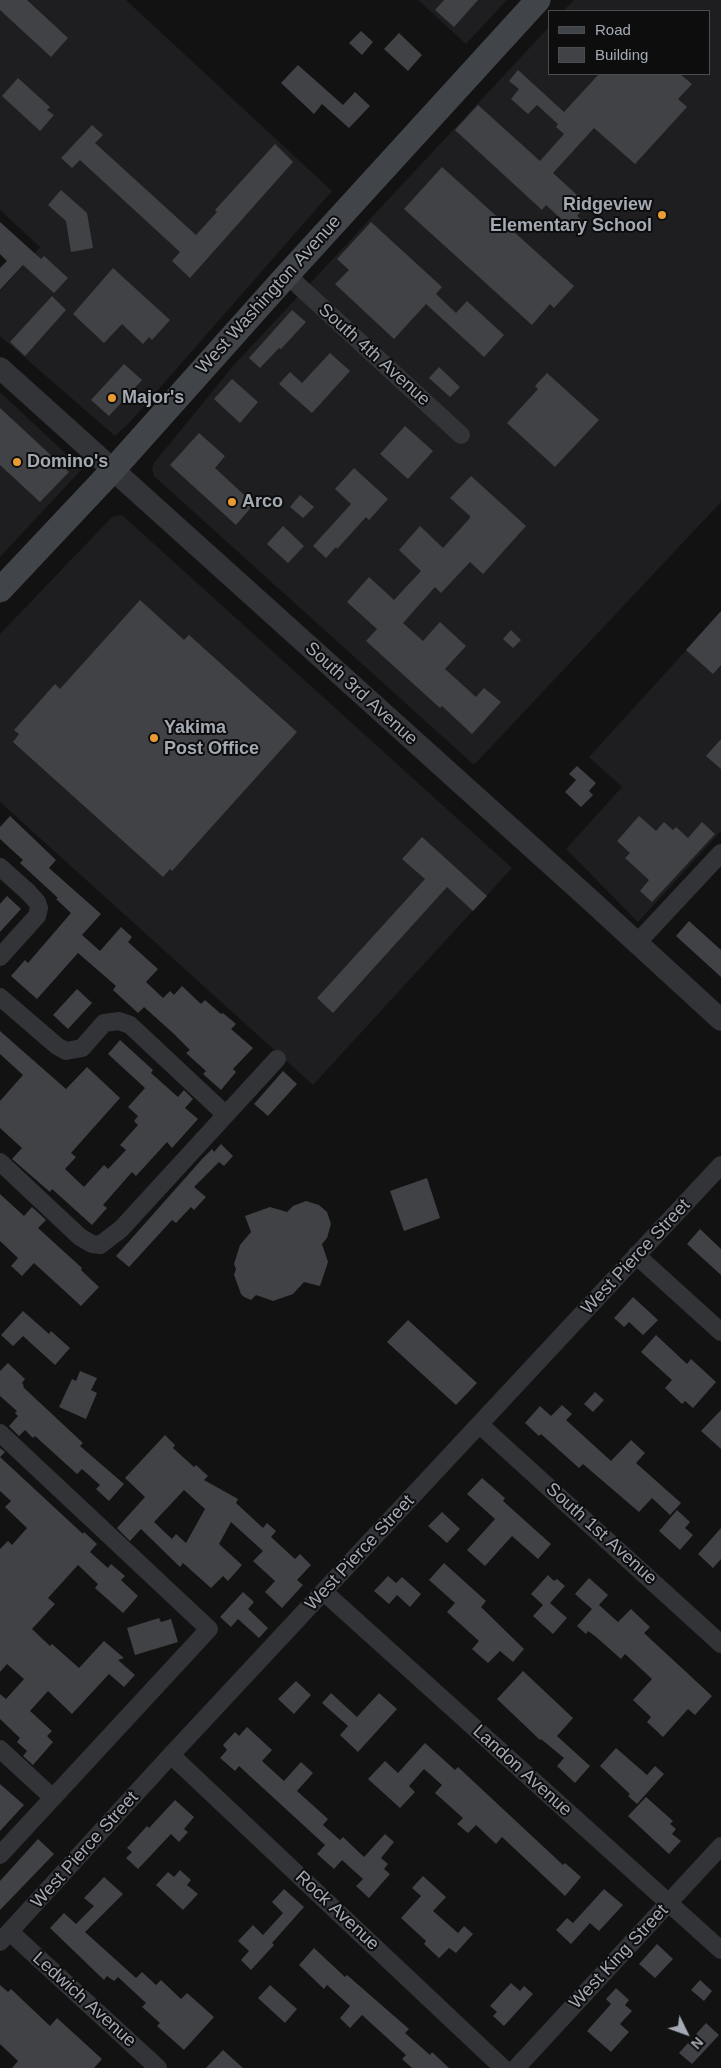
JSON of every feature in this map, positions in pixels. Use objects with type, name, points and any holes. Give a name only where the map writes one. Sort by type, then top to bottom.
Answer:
[{"type":"main road","name":"West Washington Avenue","points":[[0,590],[112,471],[287,275],[538,0]]},
{"type":"street","name":"South 4th Avenue","points":[[287,275],[462,435]]},
{"type":"street","name":"South 3rd Avenue","points":[[0,368],[721,1020]]},
{"type":"street","points":[[637,944],[721,853]]},
{"type":"street","points":[[0,867],[28,892],[40,908],[37,916],[0,957]]},
{"type":"street","points":[[0,997],[57,1046],[66,1051],[82,1048],[104,1023],[119,1021],[130,1025],[225,1114]]},
{"type":"street","points":[[0,1162],[80,1237],[92,1244],[100,1244],[121,1228],[277,1059]]},
{"type":"street","name":"West Pierce Street","points":[[5,1937],[721,1165]]},
{"type":"street","points":[[636,1255],[721,1332]]},
{"type":"street","name":"South 1st Avenue","points":[[480,1425],[721,1644]]},
{"type":"street","points":[[0,1433],[209,1629],[0,1855]]},
{"type":"street","name":"Landon Avenue","points":[[324,1592],[721,1950]]},
{"type":"street","points":[[0,1749],[53,1798]]},
{"type":"street","name":"Rock Avenue","points":[[172,1755],[503,2068]]},
{"type":"street","name":"West King Street","points":[[516,2068],[721,1846]]},
{"type":"street","name":"Ledwich Avenue","points":[[5,1937],[158,2068]]},
{"type":"shaded area","points":[[0,0],[126,0],[332,191],[130,422],[115,436],[0,336],[0,291],[40,247],[0,210]]},
{"type":"shaded area","points":[[418,0],[507,0],[466,44]]},
{"type":"shaded area","points":[[574,0],[721,0],[721,502],[474,765],[154,476],[152,469],[154,463],[233,366],[548,28],[548,75],[711,75],[711,10],[564,10]]},
{"type":"shaded area","points":[[0,392],[82,469],[0,557]]},
{"type":"shaded area","points":[[122,515],[512,868],[313,1085],[0,802],[0,634],[112,517]]},
{"type":"shaded area","points":[[721,612],[721,831],[638,922],[566,849],[622,787],[589,757]]},
{"type":"building","points":[[0,0],[27,0],[68,38],[51,57],[0,10]]},
{"type":"building","points":[[444,0],[478,0],[454,27],[435,10]]},
{"type":"building","points":[[361,31],[373,42],[362,55],[349,43]]},
{"type":"building","points":[[399,33],[422,55],[408,71],[384,49]]},
{"type":"building","points":[[298,65],[343,105],[355,92],[370,106],[349,128],[322,104],[314,114],[281,83]]},
{"type":"building","points":[[518,70],[564,112],[598,75],[681,75],[692,84],[678,99],[687,107],[635,164],[594,128],[553,173],[587,204],[577,216],[582,220],[573,230],[546,205],[542,210],[455,130],[478,105],[540,161],[564,134],[556,127],[558,124],[537,105],[528,114],[511,99],[519,89],[509,81]]},
{"type":"building","points":[[18,78],[50,107],[47,110],[54,115],[40,131],[2,96]]},
{"type":"building","points":[[92,125],[103,135],[95,143],[196,235],[217,212],[215,210],[275,144],[293,162],[190,278],[172,261],[180,252],[80,160],[72,168],[61,158]]},
{"type":"building","points":[[442,167],[574,286],[554,308],[550,304],[532,325],[404,209]]},
{"type":"building","points":[[61,190],[87,213],[93,248],[71,252],[66,221],[48,205]]},
{"type":"building","points":[[0,222],[41,259],[44,256],[68,278],[54,293],[23,265],[0,290],[0,268],[7,261],[0,254]]},
{"type":"building","points":[[371,222],[442,287],[436,294],[456,313],[467,301],[504,335],[484,357],[426,304],[394,339],[335,284],[349,270],[337,259]]},
{"type":"building","points":[[113,268],[170,320],[152,340],[149,337],[143,344],[122,324],[104,343],[73,314]]},
{"type":"building","points":[[52,296],[66,310],[25,356],[10,342]]},
{"type":"building","points":[[292,310],[306,322],[260,368],[249,358]]},
{"type":"building","points":[[330,353],[350,371],[312,413],[279,384],[290,372],[302,383]]},
{"type":"building","points":[[124,364],[142,380],[109,416],[91,400]]},
{"type":"building","points":[[439,367],[460,387],[450,397],[429,378]]},
{"type":"building","points":[[547,373],[599,420],[555,467],[507,423],[538,389],[535,386]]},
{"type":"building","points":[[232,379],[258,402],[240,423],[214,399]]},
{"type":"building","points":[[0,408],[69,472],[40,502],[0,465]]},
{"type":"building","points":[[405,426],[433,451],[408,479],[380,454]]},
{"type":"building","points":[[199,433],[225,456],[215,468],[254,504],[236,525],[170,465]]},
{"type":"building","points":[[354,468],[388,499],[369,520],[366,517],[337,549],[336,547],[326,558],[313,546],[351,504],[335,489]]},
{"type":"building","points":[[471,476],[526,526],[483,574],[470,562],[441,593],[435,587],[403,623],[423,641],[440,622],[466,646],[445,669],[476,697],[484,688],[501,702],[472,734],[442,706],[440,708],[366,641],[377,629],[347,602],[369,577],[394,600],[421,571],[399,550],[420,526],[443,548],[470,518],[450,498]]},
{"type":"building","points":[[300,495],[314,507],[303,518],[290,507]]},
{"type":"building","points":[[283,526],[304,546],[288,563],[267,544]]},
{"type":"building","name":"Yakima Post Office","points":[[140,600],[184,640],[189,635],[297,732],[172,871],[170,869],[163,877],[13,742],[19,734],[14,730],[55,684],[60,689]]},
{"type":"building","points":[[721,611],[721,665],[713,674],[686,650]]},
{"type":"building","points":[[511,630],[521,640],[513,648],[503,639]]},
{"type":"building","points":[[721,739],[721,769],[706,756]]},
{"type":"building","points":[[577,766],[596,783],[589,791],[593,795],[581,807],[565,792],[576,780],[569,774]]},
{"type":"building","points":[[10,816],[56,860],[49,868],[101,914],[82,935],[100,951],[121,927],[132,937],[128,942],[158,969],[146,982],[163,998],[170,991],[174,995],[182,986],[201,1004],[205,1000],[236,1024],[231,1029],[253,1048],[233,1069],[236,1072],[221,1090],[203,1074],[206,1071],[186,1053],[190,1050],[174,1034],[144,1007],[138,1013],[113,990],[116,986],[78,953],[37,999],[11,976],[25,960],[28,963],[71,913],[56,899],[58,898],[20,863],[23,860],[0,839],[0,827]]},
{"type":"building","points":[[639,816],[656,831],[664,822],[673,830],[676,827],[688,838],[702,822],[715,834],[652,902],[640,891],[649,880],[625,858],[630,853],[617,841]]},
{"type":"building","points":[[422,837],[487,896],[473,911],[447,887],[333,1013],[317,998],[425,879],[402,859]]},
{"type":"building","points":[[7,896],[21,909],[0,932],[0,904]]},
{"type":"building","points":[[689,921],[721,950],[721,977],[676,936]]},
{"type":"building","points":[[77,989],[92,1003],[68,1029],[53,1015]]},
{"type":"building","points":[[0,1031],[66,1089],[87,1067],[120,1098],[71,1153],[76,1157],[65,1169],[84,1187],[104,1165],[108,1169],[126,1150],[120,1145],[138,1125],[134,1121],[138,1116],[128,1107],[145,1088],[108,1054],[120,1040],[153,1070],[151,1073],[178,1097],[184,1090],[193,1099],[185,1108],[198,1119],[172,1148],[167,1142],[136,1176],[132,1172],[103,1205],[107,1208],[92,1225],[52,1189],[50,1192],[12,1159],[22,1148],[0,1128],[0,1101],[23,1075],[0,1054]]},
{"type":"building","points":[[283,1071],[297,1084],[268,1116],[254,1104]]},
{"type":"building","points":[[221,1144],[233,1156],[224,1166],[219,1162],[194,1187],[206,1197],[194,1210],[191,1207],[176,1223],[172,1220],[129,1267],[116,1256],[203,1158],[212,1149],[214,1152]]},
{"type":"building","points":[[427,1178],[440,1218],[404,1231],[390,1191]]},
{"type":"building","points":[[0,1194],[24,1216],[32,1207],[46,1220],[38,1228],[82,1268],[81,1270],[99,1287],[81,1306],[34,1263],[22,1276],[11,1266],[18,1258],[0,1241]]},
{"type":"building","points":[[306,1201],[319,1205],[327,1212],[331,1224],[327,1238],[322,1244],[328,1262],[320,1286],[304,1282],[293,1294],[273,1301],[256,1295],[251,1300],[244,1297],[234,1275],[236,1269],[234,1264],[240,1245],[251,1232],[245,1216],[270,1207],[287,1212],[293,1206]]},
{"type":"building","points":[[700,1229],[721,1249],[721,1275],[687,1244]]},
{"type":"building","points":[[633,1297],[658,1320],[643,1335],[629,1322],[624,1327],[614,1318]]},
{"type":"building","points":[[23,1311],[49,1334],[51,1331],[70,1348],[55,1365],[23,1336],[13,1346],[1,1335]]},
{"type":"building","points":[[408,1320],[477,1383],[456,1405],[387,1342]]},
{"type":"building","points":[[656,1335],[687,1364],[691,1359],[716,1382],[693,1408],[685,1401],[682,1404],[665,1388],[672,1380],[641,1352]]},
{"type":"building","points":[[8,1363],[25,1379],[22,1383],[23,1387],[83,1443],[80,1446],[124,1484],[109,1501],[96,1489],[100,1485],[82,1469],[77,1474],[35,1436],[33,1438],[25,1430],[19,1436],[9,1426],[18,1416],[15,1413],[17,1411],[0,1396],[0,1371]]},
{"type":"building","points":[[80,1371],[97,1378],[91,1390],[97,1393],[86,1419],[59,1407],[72,1379],[76,1381]]},
{"type":"building","points":[[595,1392],[604,1400],[593,1412],[584,1404]]},
{"type":"building","points":[[562,1405],[572,1414],[566,1420],[611,1461],[631,1440],[645,1453],[636,1463],[681,1503],[670,1515],[652,1498],[639,1512],[583,1464],[579,1468],[541,1434],[539,1436],[525,1423],[540,1406],[551,1416]]},
{"type":"building","points":[[721,1410],[721,1449],[701,1431]]},
{"type":"building","points":[[165,1435],[175,1445],[173,1448],[194,1467],[196,1465],[208,1476],[204,1480],[238,1499],[236,1503],[263,1528],[267,1523],[276,1531],[271,1537],[295,1559],[300,1554],[311,1565],[297,1580],[303,1585],[282,1608],[265,1592],[275,1581],[253,1561],[263,1551],[231,1522],[219,1544],[242,1565],[228,1581],[223,1576],[211,1588],[183,1563],[180,1567],[141,1529],[130,1541],[117,1528],[145,1497],[125,1478]],"holes":[[[184,1490],[205,1509],[186,1543],[176,1534],[172,1539],[154,1522]]]},
{"type":"building","points":[[0,1448],[5,1452],[0,1457]]},
{"type":"building","points":[[0,1457],[83,1534],[84,1532],[97,1544],[90,1552],[108,1568],[111,1564],[125,1576],[121,1580],[138,1596],[123,1613],[95,1588],[98,1584],[78,1565],[48,1598],[55,1604],[32,1629],[50,1646],[52,1644],[79,1668],[104,1641],[124,1658],[118,1660],[135,1675],[124,1687],[109,1674],[72,1714],[48,1691],[30,1711],[52,1731],[47,1736],[53,1742],[33,1765],[23,1756],[27,1751],[17,1742],[20,1738],[0,1719],[0,1694],[6,1699],[24,1679],[7,1664],[0,1672],[0,1549],[8,1541],[12,1545],[27,1528],[5,1507],[11,1501],[0,1491]]},
{"type":"building","points":[[482,1478],[505,1498],[503,1501],[551,1544],[538,1559],[512,1536],[485,1566],[467,1550],[495,1519],[467,1494]]},
{"type":"building","points":[[677,1510],[690,1522],[685,1528],[693,1535],[680,1550],[659,1531]]},
{"type":"building","points":[[442,1512],[460,1529],[447,1543],[428,1526]]},
{"type":"building","points":[[721,1528],[721,1559],[713,1568],[698,1554]]},
{"type":"building","points":[[444,1563],[486,1601],[481,1607],[524,1649],[513,1662],[500,1651],[488,1663],[472,1649],[479,1641],[447,1612],[455,1603],[429,1580]]},
{"type":"building","points":[[548,1575],[554,1581],[557,1579],[565,1586],[550,1603],[567,1618],[553,1634],[533,1616],[543,1605],[531,1594]]},
{"type":"building","points":[[388,1576],[396,1583],[402,1577],[421,1594],[410,1607],[397,1595],[389,1604],[374,1591]]},
{"type":"building","points":[[589,1578],[608,1595],[599,1605],[618,1622],[631,1609],[650,1627],[644,1633],[712,1696],[695,1715],[688,1709],[663,1737],[647,1722],[651,1717],[633,1700],[652,1679],[625,1654],[621,1659],[595,1636],[588,1631],[586,1634],[577,1626],[592,1609],[575,1594]]},
{"type":"building","points":[[243,1592],[254,1602],[248,1609],[268,1628],[259,1638],[238,1619],[231,1627],[220,1617]]},
{"type":"building","points":[[159,1618],[161,1622],[171,1619],[178,1642],[135,1655],[127,1628]]},
{"type":"building","points":[[523,1671],[573,1718],[557,1736],[590,1766],[575,1783],[557,1766],[564,1758],[540,1740],[497,1699]]},
{"type":"building","points":[[296,1681],[311,1695],[294,1714],[278,1699]]},
{"type":"building","points":[[331,1693],[357,1717],[379,1693],[397,1709],[358,1752],[340,1735],[348,1726],[322,1703]]},
{"type":"building","points":[[247,1727],[272,1750],[262,1761],[284,1781],[301,1762],[313,1773],[297,1791],[328,1819],[323,1825],[340,1840],[343,1837],[364,1857],[385,1834],[394,1842],[381,1858],[388,1864],[384,1869],[390,1874],[369,1898],[356,1886],[363,1879],[342,1860],[334,1869],[317,1854],[325,1845],[239,1766],[235,1771],[220,1758],[227,1750],[223,1745],[235,1732],[239,1736]]},
{"type":"building","points":[[425,1743],[455,1770],[458,1767],[563,1865],[565,1863],[581,1877],[565,1896],[502,1837],[496,1844],[476,1825],[468,1833],[457,1824],[463,1818],[435,1793],[442,1785],[424,1769],[409,1786],[415,1792],[400,1808],[368,1779],[385,1761],[398,1773]]},
{"type":"building","points":[[616,1748],[647,1775],[655,1766],[664,1774],[637,1804],[628,1796],[630,1794],[600,1766]]},
{"type":"building","points":[[0,1784],[24,1805],[0,1831]]},
{"type":"building","points":[[646,1797],[673,1821],[670,1824],[676,1829],[672,1834],[681,1841],[669,1854],[628,1816]]},
{"type":"building","points":[[175,1800],[194,1817],[184,1829],[188,1832],[179,1842],[171,1834],[138,1869],[126,1858],[132,1852],[127,1848]]},
{"type":"building","points":[[38,1839],[54,1854],[0,1910],[0,1881]]},
{"type":"building","points":[[180,1870],[191,1880],[187,1885],[198,1894],[183,1910],[156,1885],[168,1872],[174,1877]]},
{"type":"building","points":[[423,1876],[446,1897],[433,1911],[458,1933],[464,1926],[473,1934],[456,1953],[449,1948],[439,1958],[424,1944],[426,1941],[401,1918],[421,1896],[412,1888]]},
{"type":"building","points":[[104,1877],[123,1894],[85,1932],[136,1978],[142,1972],[156,1985],[161,1980],[181,1999],[187,1993],[214,2017],[184,2050],[157,2026],[160,2023],[142,2007],[146,2003],[118,1977],[114,1981],[107,1976],[104,1980],[50,1928],[64,1913],[76,1924],[94,1906],[84,1898]]},
{"type":"building","points":[[284,1889],[304,1907],[272,1943],[274,1945],[251,1970],[241,1960],[249,1951],[238,1941],[253,1925],[263,1935],[283,1913],[272,1902]]},
{"type":"building","points":[[604,1889],[623,1905],[599,1931],[590,1923],[571,1944],[556,1930],[567,1918],[573,1923]]},
{"type":"building","points":[[657,1944],[673,1959],[655,1978],[639,1964]]},
{"type":"building","points":[[314,1948],[345,1977],[347,1975],[409,2029],[405,2033],[430,2055],[432,2052],[449,2068],[412,2068],[402,2059],[406,2055],[362,2015],[350,2028],[340,2018],[350,2006],[327,1985],[324,1989],[299,1965]]},
{"type":"building","points":[[700,1980],[712,1991],[704,2001],[691,1990]]},
{"type":"building","points":[[511,1983],[520,1991],[524,1986],[533,1994],[504,2026],[493,2016],[497,2012],[490,2006]]},
{"type":"building","points":[[0,1985],[8,1992],[11,1989],[50,2026],[57,2018],[102,2059],[94,2068],[12,2068],[18,2061],[0,2044]]},
{"type":"building","points":[[270,1985],[297,2009],[285,2023],[258,1998]]},
{"type":"building","points":[[616,1988],[629,2000],[625,2005],[632,2011],[620,2024],[629,2032],[611,2052],[587,2031],[611,2004],[606,1999]]},
{"type":"building","points":[[706,2023],[719,2035],[692,2064],[679,2053]]},
{"type":"building","points":[[223,2050],[243,2068],[206,2068]]},
{"type":"place","name":"Ridgeview Elementary School","points":[[662,215]]},
{"type":"place","name":"Major's","points":[[112,398]]},
{"type":"place","name":"Domino's","points":[[17,462]]},
{"type":"place","name":"Arco","points":[[232,502]]},
{"type":"place","name":"Yakima Post Office","points":[[154,738]]}]
